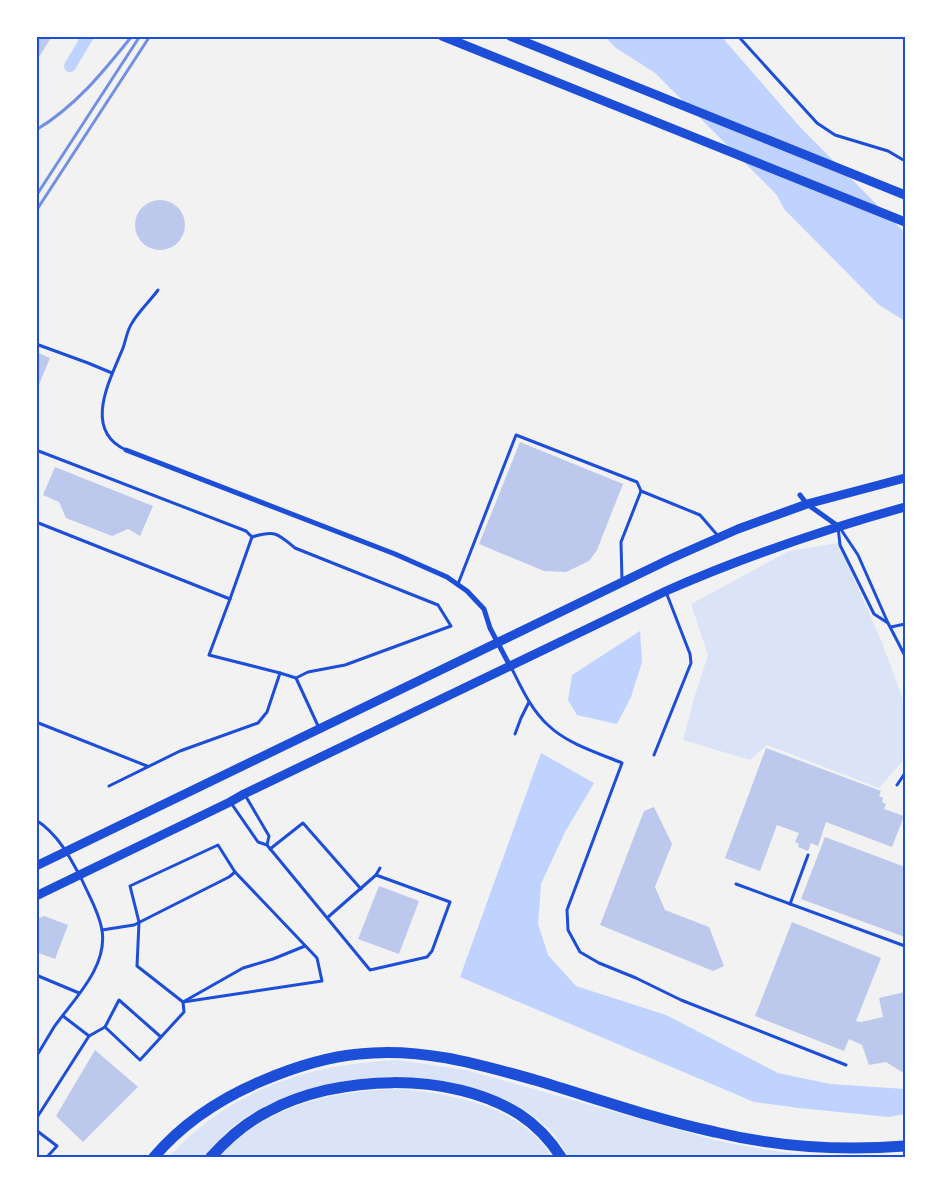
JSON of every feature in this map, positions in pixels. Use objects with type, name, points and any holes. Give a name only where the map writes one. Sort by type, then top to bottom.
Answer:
[{"type":"highway","points":[[154,1157],[174,1136],[216,1105],[241,1090],[279,1073],[312,1063],[360,1053],[380,1052],[422,1054],[466,1061],[690,1126],[744,1138],[823,1148],[905,1146]]},
{"type":"highway","points":[[211,1157],[241,1128],[281,1105],[328,1091],[392,1082],[445,1088],[494,1101],[532,1124],[562,1157]]},
{"type":"main road","points":[[442,36],[904,222]]},
{"type":"main road","points":[[510,36],[905,195]]},
{"type":"main road","points":[[36,866],[622,581],[719,538],[807,504],[905,478]]},
{"type":"main road","points":[[36,896],[510,666],[714,570],[838,526],[905,506]]},
{"type":"street","points":[[126,450],[395,554],[447,577],[467,591],[484,609],[490,628],[510,666]]},
{"type":"street","points":[[800,495],[807,504],[838,526]]},
{"type":"lane","points":[[738,36],[817,123],[835,136],[888,151],[905,161]]},
{"type":"lane","points":[[126,450],[117,446],[104,428],[101,409],[112,373],[124,347],[131,324],[158,290]]},
{"type":"lane","points":[[36,344],[88,362],[112,373]]},
{"type":"lane","points":[[458,585],[516,435],[637,482],[641,491],[700,515],[719,538]]},
{"type":"lane","points":[[36,450],[246,531],[252,537]]},
{"type":"lane","points":[[622,581],[621,542],[641,491]]},
{"type":"lane","points":[[36,522],[230,598]]},
{"type":"lane","points":[[838,526],[840,545],[874,614],[888,623]]},
{"type":"lane","points":[[838,526],[858,555],[905,656]]},
{"type":"lane","points":[[269,532],[279,535],[295,548],[438,605],[451,626],[345,666],[308,672],[296,678],[209,655],[252,537],[269,532]]},
{"type":"lane","points":[[654,755],[691,663],[690,654],[666,592]]},
{"type":"lane","points":[[891,627],[905,624]]},
{"type":"lane","points":[[510,666],[529,702],[548,726],[567,738],[622,763],[567,910],[568,930],[580,952],[599,964],[636,978],[681,1000],[846,1064]]},
{"type":"lane","points":[[109,786],[188,748],[258,722],[267,712],[280,673]]},
{"type":"lane","points":[[296,678],[319,728]]},
{"type":"lane","points":[[515,734],[520,718],[529,702]]},
{"type":"lane","points":[[36,722],[148,766]]},
{"type":"lane","points":[[897,785],[905,773]]},
{"type":"lane","points":[[244,794],[269,836],[268,847]]},
{"type":"lane","points":[[230,802],[258,842],[268,847],[370,970],[427,957],[432,951],[450,902],[376,875]]},
{"type":"lane","points":[[36,820],[44,824],[67,851],[96,909],[102,930],[102,951],[94,971],[36,1057]]},
{"type":"lane","points":[[268,847],[303,823],[361,889]]},
{"type":"lane","points":[[218,845],[235,872],[317,958],[322,981],[183,1002],[136,966],[139,922],[130,886],[218,845]]},
{"type":"lane","points":[[790,904],[808,855]]},
{"type":"lane","points":[[327,918],[376,875],[380,868]]},
{"type":"lane","points":[[102,930],[139,922],[229,877],[235,872]]},
{"type":"lane","points":[[736,884],[905,946]]},
{"type":"lane","points":[[183,1002],[243,968],[273,959],[305,946]]},
{"type":"lane","points":[[36,975],[79,993]]},
{"type":"lane","points":[[36,1119],[89,1036],[105,1027],[119,1000],[161,1038]]},
{"type":"lane","points":[[105,1027],[140,1060],[184,1012],[183,1002]]},
{"type":"lane","points":[[63,1016],[89,1036]]},
{"type":"lane","points":[[36,1130],[57,1146],[47,1157]]},
{"type":"shaded area","points":[[838,543],[881,640],[905,704],[905,745],[902,762],[879,788],[767,745],[750,760],[683,740],[708,655],[691,604],[789,551]]},
{"type":"shaded area","points":[[398,1060],[466,1070],[714,1140],[761,1149],[842,1157],[569,1157],[549,1129],[518,1106],[481,1090],[439,1081],[396,1078],[353,1080],[311,1089],[272,1103],[239,1122],[221,1138],[205,1157],[169,1157],[193,1133],[218,1114],[245,1097],[273,1085],[333,1067]]},
{"type":"shaded area","points":[[404,1089],[446,1095],[487,1106],[523,1126],[539,1140],[552,1157],[218,1157],[259,1124],[281,1112],[327,1097],[378,1090]]},
{"type":"shaded area","points":[[905,1155],[905,1157],[881,1157]]},
{"type":"water","points":[[604,36],[721,36],[800,127],[905,233],[905,321],[879,305],[785,210],[776,194],[655,73],[616,48]]},
{"type":"water","points":[[640,631],[642,662],[631,697],[617,724],[577,715],[568,700],[572,675]]},
{"type":"water","points":[[541,753],[594,783],[565,832],[541,884],[538,924],[548,955],[576,986],[666,1015],[778,1073],[830,1084],[905,1089],[905,1114],[889,1117],[754,1102],[460,977]]},
{"type":"building","points":[[36,36],[52,36],[36,62]]},
{"type":"building","points":[[155,200],[165,200],[178,207],[185,220],[185,230],[178,243],[165,250],[155,250],[146,246],[139,239],[135,230],[135,220],[139,211],[146,204]]},
{"type":"building","points":[[36,352],[50,358],[36,392]]},
{"type":"building","points":[[520,442],[623,484],[597,550],[589,561],[566,572],[544,571],[479,544]]},
{"type":"building","points":[[55,467],[153,506],[140,536],[128,529],[112,536],[66,518],[59,502],[43,495]]},
{"type":"building","points":[[766,748],[881,791],[879,796],[883,798],[882,802],[886,804],[884,809],[904,816],[892,847],[826,822],[818,846],[811,843],[808,851],[798,847],[799,844],[795,842],[799,833],[777,825],[760,871],[725,858]]},
{"type":"building","points":[[654,807],[672,844],[655,887],[665,910],[709,927],[724,966],[713,971],[600,925],[644,811]]},
{"type":"building","points":[[825,837],[905,867],[905,937],[801,899]]},
{"type":"building","points":[[379,886],[419,901],[399,954],[358,939]]},
{"type":"building","points":[[44,916],[68,925],[55,959],[36,952],[36,920]]},
{"type":"building","points":[[792,922],[881,958],[856,1021],[861,1022],[883,1017],[879,998],[905,992],[905,1072],[886,1062],[869,1065],[862,1045],[849,1039],[844,1051],[755,1016]]},
{"type":"building","points":[[95,1050],[138,1087],[83,1142],[56,1116]]},
{"type":"waterway","points":[[70,66],[88,36]]},
{"type":"railway","points":[[36,130],[64,110],[88,88],[132,36]]},
{"type":"railway","points":[[36,196],[140,36]]},
{"type":"railway","points":[[36,211],[150,36]]}]
